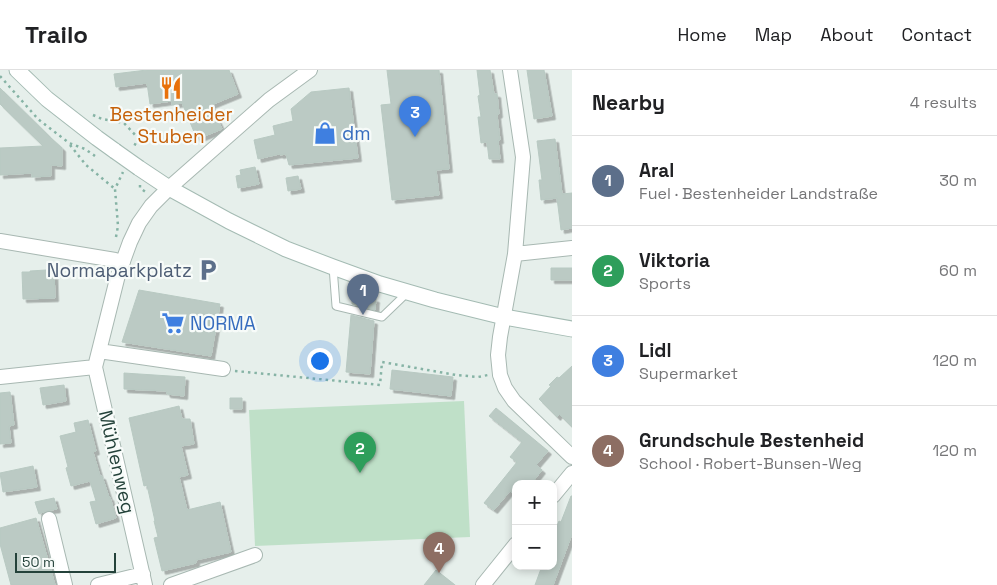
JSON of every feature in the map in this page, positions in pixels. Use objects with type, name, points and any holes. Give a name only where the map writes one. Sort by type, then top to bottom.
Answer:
[{"type":"main road","points":[[17,70],[46,99],[115,151],[137,174],[169,188],[286,249],[380,284],[408,292],[504,317],[572,329]]},
{"type":"street","name":"Mühlenweg","points":[[98,585],[144,579],[95,367],[118,275],[139,223],[156,200],[169,188],[269,100],[310,70]]},
{"type":"street","points":[[510,70],[523,157],[515,254],[498,356],[500,372],[505,388],[514,401],[572,457]]},
{"type":"street","points":[[0,241],[123,262]]},
{"type":"street","points":[[515,254],[572,248]]},
{"type":"street","points":[[99,351],[224,369]]},
{"type":"street","points":[[0,377],[95,367]]},
{"type":"street","points":[[557,491],[572,473]]},
{"type":"street","points":[[49,519],[65,585]]},
{"type":"street","points":[[484,585],[512,549]]},
{"type":"street","points":[[171,585],[255,555]]},
{"type":"lane","points":[[333,267],[336,306],[382,317],[408,292]]},
{"type":"path","points":[[0,76],[38,119],[69,143],[86,165],[115,189]]},
{"type":"path","points":[[69,143],[85,149],[98,157]]},
{"type":"path","points":[[137,174],[140,188],[156,200]]},
{"type":"path","points":[[224,369],[380,385],[382,362],[471,377],[500,372]]},
{"type":"green space","points":[[464,401],[470,537],[255,546],[249,410]]},
{"type":"building","points":[[147,70],[229,70],[238,94],[211,105],[222,129],[197,139],[182,103],[172,105],[172,101],[150,104],[147,83],[116,87],[114,74]]},
{"type":"building","points":[[387,70],[439,70],[449,169],[436,170],[439,195],[392,200],[381,105],[391,104]]},
{"type":"building","points":[[477,70],[490,70],[494,94],[497,94],[500,159],[489,159],[487,142],[481,143],[478,117],[481,117],[478,96],[480,95]]},
{"type":"building","points":[[527,70],[544,70],[552,116],[534,119]]},
{"type":"building","points":[[0,88],[62,148],[62,166],[51,165],[51,176],[32,177],[32,173],[0,175],[0,148],[43,146],[0,104]]},
{"type":"building","name":"dm","points":[[349,88],[358,158],[289,165],[286,154],[258,159],[254,140],[275,135],[273,126],[293,121],[291,109],[311,92]]},
{"type":"building","points":[[555,139],[562,194],[572,193],[572,228],[561,230],[557,198],[541,200],[539,180],[542,180],[537,141]]},
{"type":"building","points":[[255,167],[259,184],[238,188],[236,176],[241,175],[240,170]]},
{"type":"building","points":[[298,176],[301,189],[288,191],[286,178]]},
{"type":"building","points":[[551,268],[572,268],[572,280],[551,280]]},
{"type":"building","points":[[54,271],[55,298],[23,299],[22,272]]},
{"type":"building","name":"NORMA","points":[[139,290],[220,304],[211,356],[122,342]]},
{"type":"building","points":[[352,297],[376,299],[375,310],[352,304]]},
{"type":"building","points":[[351,315],[374,321],[370,374],[346,372]]},
{"type":"building","points":[[572,366],[572,427],[559,414],[557,417],[539,399],[557,377],[559,378]]},
{"type":"building","points":[[392,370],[453,377],[451,396],[390,389]]},
{"type":"building","points":[[124,373],[185,377],[184,396],[167,394],[166,391],[124,389]]},
{"type":"building","points":[[64,385],[66,401],[43,405],[40,388]]},
{"type":"building","points":[[10,392],[14,425],[9,426],[11,443],[0,444],[0,393]]},
{"type":"building","points":[[230,398],[242,398],[242,409],[230,409]]},
{"type":"building","points":[[179,406],[182,419],[190,419],[194,444],[181,446],[188,475],[179,477],[187,510],[220,502],[231,552],[196,560],[196,563],[162,571],[154,538],[158,537],[155,521],[147,485],[144,486],[129,418]]},
{"type":"building","points":[[496,408],[548,451],[536,465],[542,470],[534,480],[512,480],[512,493],[510,491],[494,510],[484,503],[517,462],[510,457],[522,442],[489,416]]},
{"type":"building","points":[[88,420],[96,451],[93,452],[116,518],[96,524],[90,502],[96,501],[90,481],[71,486],[60,436],[76,432],[74,423]]},
{"type":"building","points":[[33,466],[37,487],[3,492],[0,473]]},
{"type":"building","points":[[572,496],[572,534],[553,585],[535,585],[541,570],[557,570],[557,526],[559,521],[561,522]]},
{"type":"building","points":[[54,498],[57,509],[39,514],[35,502]]},
{"type":"building","points":[[36,518],[55,585],[11,585],[0,544],[0,528]]},
{"type":"building","points":[[436,570],[455,585],[424,585]]},
{"type":"place","name":"Bestenheider Stuben","points":[[171,88]]},
{"type":"place","name":"dm","points":[[325,133]]},
{"type":"place","name":"Lidl","points":[[415,137]]},
{"type":"place","name":"Normaparkplatz","points":[[208,270]]},
{"type":"place","name":"Aral","points":[[363,315]]},
{"type":"place","name":"NORMA","points":[[173,323]]},
{"type":"place","name":"Viktoria","points":[[360,473]]},
{"type":"place","name":"Grundschule Bestenheid","points":[[439,573]]}]
